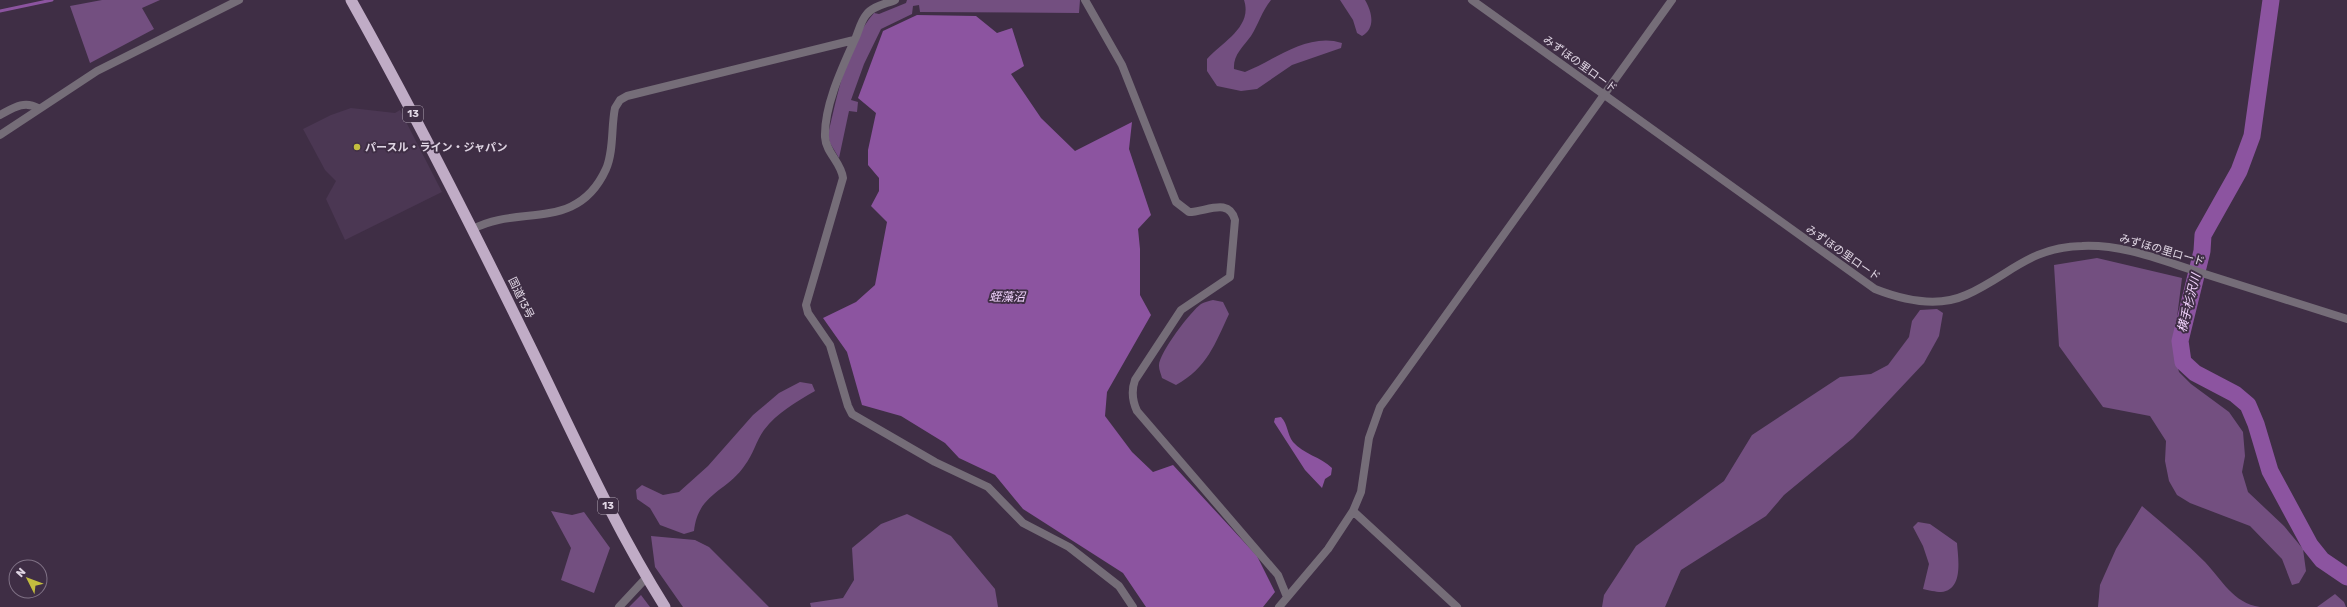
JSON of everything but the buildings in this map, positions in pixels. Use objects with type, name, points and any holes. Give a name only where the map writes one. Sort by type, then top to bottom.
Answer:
[{"type":"highway","name":"国道13号","points":[[351,0],[388,65],[473,229],[617,526],[665,607]]},
{"type":"street","points":[[0,135],[38,108],[97,70],[239,0]]},
{"type":"street","points":[[895,0],[872,9],[866,15],[843,62],[836,87],[825,136],[826,144],[839,164],[843,178],[806,305],[808,313],[830,345],[848,406],[852,414],[935,462],[988,487],[1023,523],[1069,547],[1120,586],[1132,607]]},
{"type":"street","points":[[1085,0],[1122,65],[1176,202],[1189,212],[1222,206],[1228,208],[1232,212],[1235,220],[1230,277],[1181,310],[1134,380],[1132,400],[1137,411],[1278,575],[1287,597]]},
{"type":"street","name":"みずほの里ロード","points":[[1472,0],[1875,289],[1896,297],[1936,302],[1966,296],[2032,255],[2080,246],[2104,245],[2170,262],[2347,319]]},
{"type":"street","points":[[1279,607],[1328,549],[1353,511],[1361,492],[1369,438],[1380,407],[1605,96],[1672,0]]},
{"type":"street","points":[[473,229],[484,223],[558,213],[585,197],[597,184],[606,168],[616,108],[620,100],[627,96],[854,40]]},
{"type":"street","points":[[0,115],[22,104],[29,104],[38,108]]},
{"type":"street","points":[[1353,511],[1457,607]]},
{"type":"street","points":[[619,607],[647,577]]},
{"type":"shaded area","points":[[102,0],[160,0],[142,8],[154,29],[90,63],[70,6]]},
{"type":"shaded area","points":[[907,0],[1080,0],[1079,13],[920,12],[919,5],[913,6],[912,14],[881,29],[864,64],[851,100],[858,102],[857,112],[849,111],[839,158],[830,143],[828,135],[844,71],[856,40],[874,13],[879,14],[906,3]]},
{"type":"shaded area","points":[[1244,0],[1271,0],[1251,36],[1237,55],[1234,69],[1245,72],[1292,49],[1317,41],[1342,43],[1341,48],[1292,65],[1257,89],[1241,91],[1217,86],[1207,71],[1207,59],[1228,40],[1240,26],[1246,10]]},
{"type":"shaded area","points":[[1340,0],[1365,0],[1371,15],[1371,24],[1366,33],[1362,36],[1357,33],[1353,20]]},
{"type":"shaded area","points":[[351,108],[395,113],[400,110],[442,192],[345,240],[326,199],[336,181],[325,170],[303,129],[331,115]]},
{"type":"shaded area","points":[[2097,258],[2182,278],[2173,349],[2179,372],[2191,384],[2229,412],[2243,432],[2245,456],[2242,472],[2248,492],[2284,526],[2303,549],[2306,571],[2299,583],[2292,585],[2282,559],[2250,526],[2190,503],[2177,495],[2169,481],[2165,461],[2166,441],[2150,416],[2103,407],[2059,346],[2054,265]]},
{"type":"shaded area","points":[[1213,300],[1223,302],[1229,314],[1209,354],[1195,371],[1176,385],[1162,378],[1159,368],[1160,360],[1169,343],[1196,308],[1202,303]]},
{"type":"shaded area","points":[[1937,309],[1943,313],[1939,336],[1924,363],[1853,438],[1784,495],[1766,516],[1681,570],[1665,607],[1602,607],[1604,595],[1636,546],[1724,481],[1752,435],[1840,377],[1871,374],[1888,365],[1909,337],[1912,321],[1920,310]]},
{"type":"shaded area","points":[[800,382],[812,384],[815,391],[788,408],[769,424],[761,434],[748,461],[738,474],[714,494],[701,508],[694,531],[684,534],[660,525],[650,508],[637,499],[636,490],[642,485],[663,495],[679,492],[708,466],[753,415],[779,393]]},
{"type":"shaded area","points":[[2142,506],[2205,562],[2235,596],[2251,605],[2260,607],[2098,607],[2100,585],[2116,549]]},
{"type":"shaded area","points":[[551,511],[572,515],[584,512],[610,548],[594,593],[561,580],[571,548]]},
{"type":"shaded area","points":[[907,514],[951,536],[995,589],[998,607],[811,607],[810,603],[843,598],[854,580],[852,548],[881,524]]},
{"type":"shaded area","points":[[1918,522],[1930,524],[1957,543],[1958,572],[1953,586],[1948,590],[1941,592],[1923,589],[1929,564],[1923,546],[1913,527]]},
{"type":"shaded area","points":[[651,536],[695,540],[709,547],[769,607],[683,607],[655,567]]},
{"type":"shaded area","points":[[2335,594],[2344,602],[2346,607],[2317,607]]},
{"type":"shaded area","points":[[641,595],[650,607],[629,607]]},
{"type":"water","name":"蛭藻沼","points":[[917,15],[976,16],[997,33],[1012,28],[1024,66],[1011,74],[1041,118],[1075,151],[1132,122],[1129,149],[1151,215],[1138,229],[1140,249],[1140,295],[1151,315],[1107,392],[1105,416],[1132,452],[1153,472],[1173,465],[1257,556],[1275,592],[1263,607],[1146,607],[1123,573],[1023,509],[995,475],[959,458],[945,443],[901,416],[862,405],[847,352],[823,318],[856,302],[875,285],[887,222],[871,206],[879,191],[879,178],[868,165],[868,150],[876,113],[858,98],[883,31]]},
{"type":"water","points":[[1281,417],[1291,439],[1297,446],[1328,464],[1332,468],[1331,475],[1325,479],[1322,488],[1305,470],[1274,422],[1275,418]]},
{"type":"waterway","points":[[0,11],[52,0]]},
{"type":"waterway","name":"横手杉沢川","points":[[2271,0],[2252,136],[2239,171],[2203,235],[2202,251],[2180,341],[2183,362],[2195,373],[2235,394],[2248,405],[2256,424],[2270,471],[2310,545],[2322,560],[2347,577]]},
{"type":"place","name":"パースル・ライン・ジャパン","points":[[357,147]]}]
